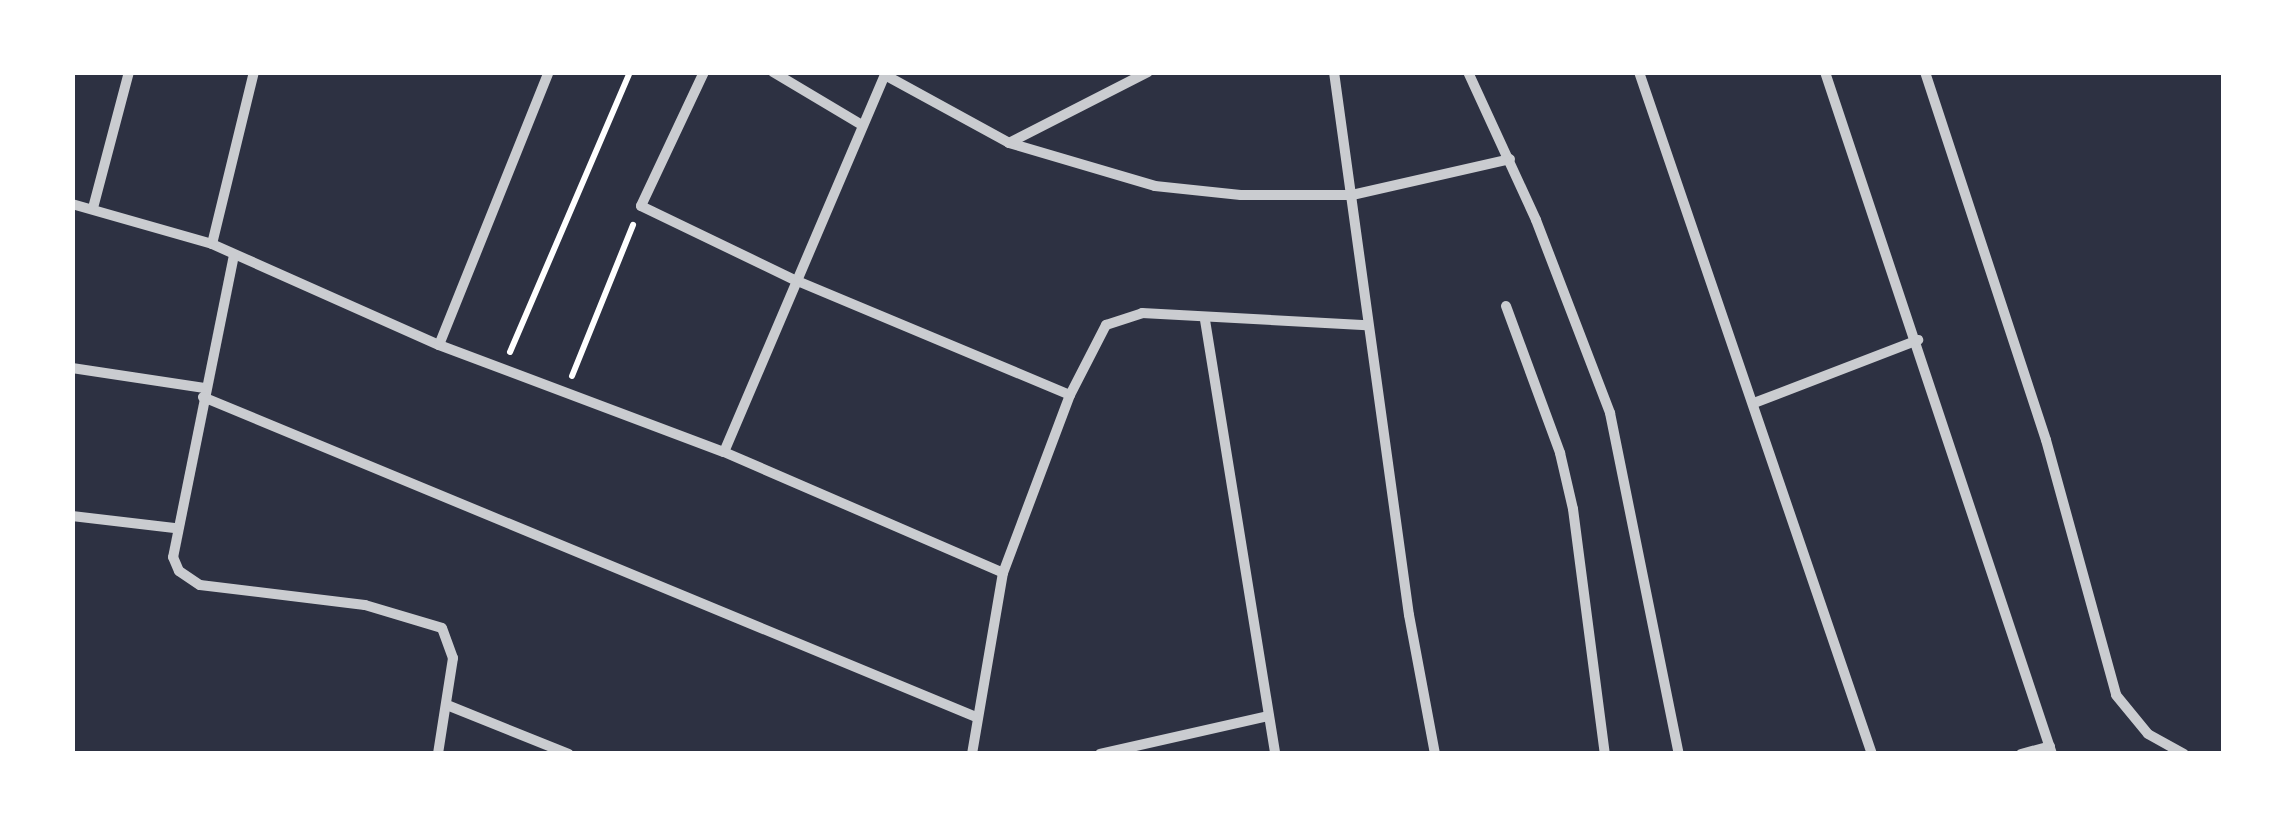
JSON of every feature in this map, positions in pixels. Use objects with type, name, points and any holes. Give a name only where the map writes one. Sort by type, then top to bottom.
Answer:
[{"type":"street","points":[[93,208],[129,72]]},
{"type":"street","points":[[212,244],[254,72]]},
{"type":"street","points":[[439,345],[549,72]]},
{"type":"street","points":[[704,72],[641,206],[795,280],[1070,395]]},
{"type":"street","points":[[773,72],[862,125]]},
{"type":"street","points":[[1009,143],[1148,72]]},
{"type":"street","points":[[1334,72],[1367,325],[1435,754]]},
{"type":"street","points":[[1468,72],[1510,159],[1610,414],[1679,754]]},
{"type":"street","points":[[1639,72],[1872,754]]},
{"type":"street","points":[[1825,72],[1918,340],[2051,750],[2021,754]]},
{"type":"street","points":[[1925,72],[2046,440],[2116,695],[2148,734],[2184,754]]},
{"type":"street","points":[[724,452],[886,74],[1009,143],[1155,186],[1241,195],[1352,194],[1510,159]]},
{"type":"street","points":[[72,204],[212,244],[439,345],[724,452],[1004,572]]},
{"type":"street","points":[[234,254],[174,528],[179,571],[200,585],[428,619],[451,643],[448,705],[438,754]]},
{"type":"street","points":[[1506,306],[1560,453],[1573,509],[1605,754]]},
{"type":"street","points":[[972,754],[1004,572],[1070,395],[1097,337],[1116,318],[1142,313],[1205,320],[1367,325]]},
{"type":"street","points":[[1205,320],[1275,754]]},
{"type":"street","points":[[1754,403],[1918,340]]},
{"type":"street","points":[[72,368],[204,393],[976,718]]},
{"type":"street","points":[[72,516],[174,528]]},
{"type":"street","points":[[448,705],[569,754]]},
{"type":"street","points":[[1100,754],[1269,716]]},
{"type":"path","points":[[503,369],[630,72]]},
{"type":"path","points":[[565,392],[641,206]]}]
